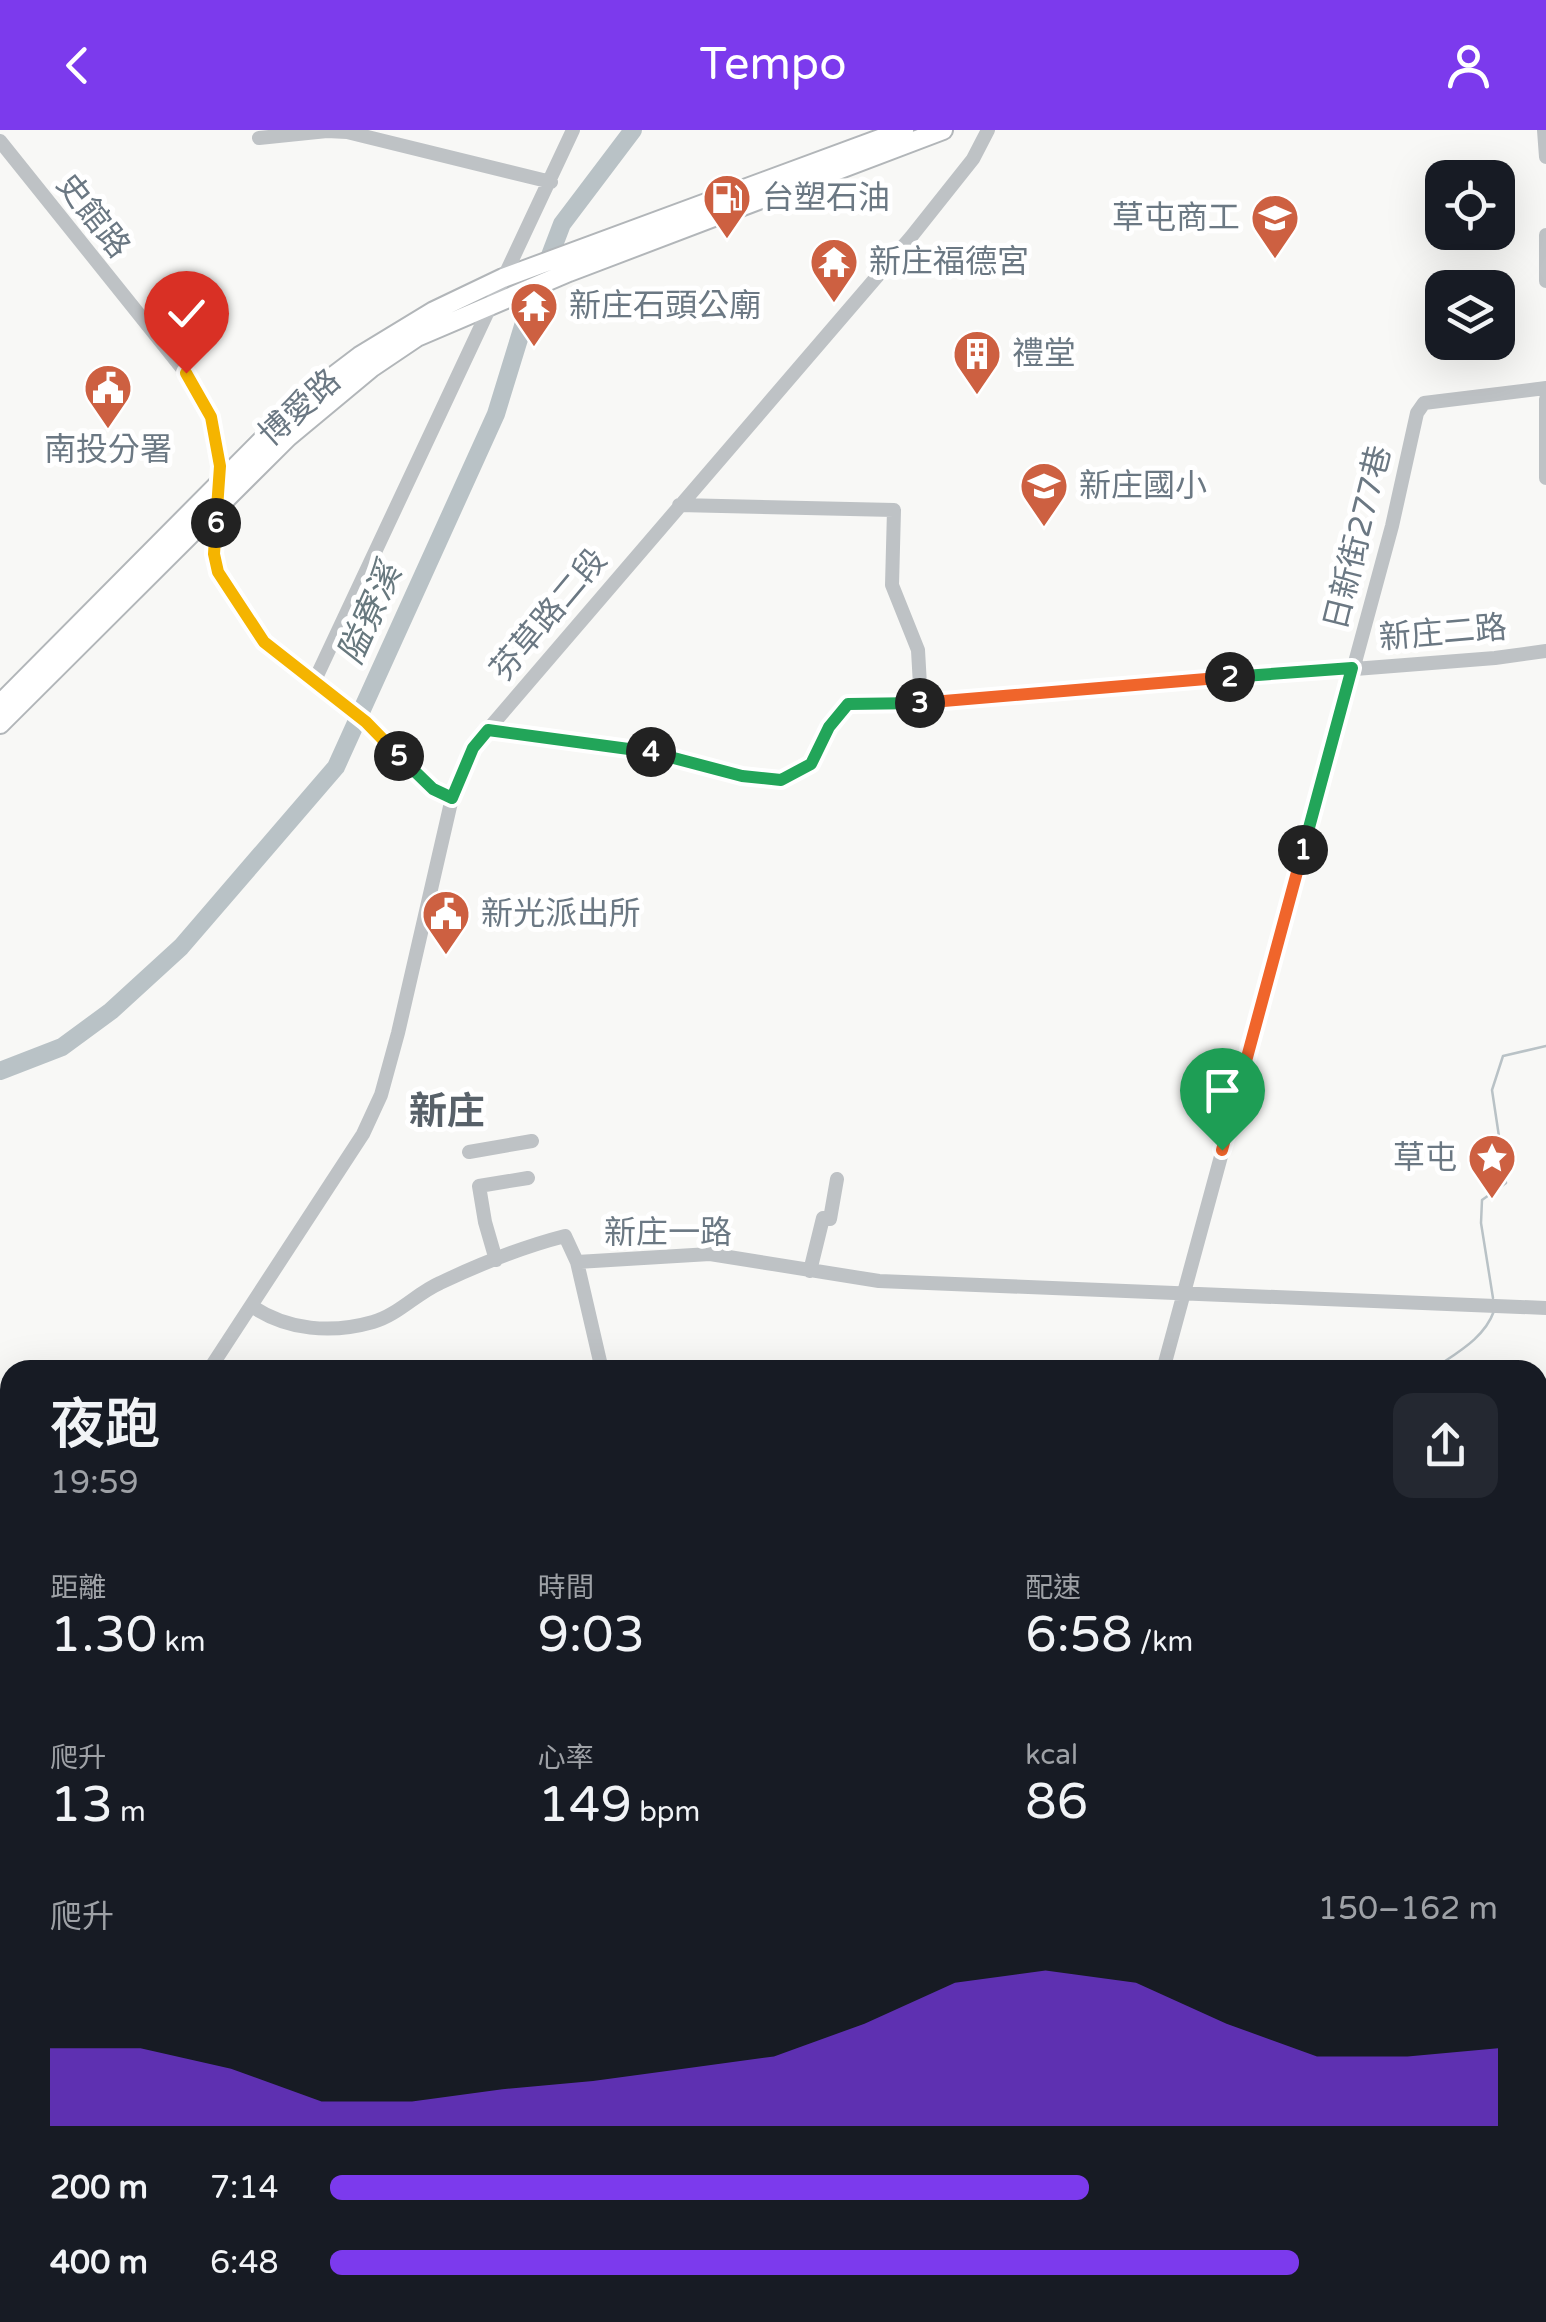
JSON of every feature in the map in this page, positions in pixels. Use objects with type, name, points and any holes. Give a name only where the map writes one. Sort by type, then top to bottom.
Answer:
[{"type":"main road","points":[[752,194],[904,130]]},
{"type":"main road","points":[[752,194],[943,130]]},
{"type":"main road","name":"博愛路","points":[[0,704],[302,400],[360,356],[434,311],[503,278],[752,194]]},
{"type":"main road","name":"博愛路","points":[[0,724],[216,505],[288,436],[371,368],[417,337],[494,301],[752,194]]},
{"type":"street","points":[[317,685],[573,130]]},
{"type":"street","name":"芬草路二段","points":[[216,1360],[364,1134],[381,1096],[414,972],[452,798],[473,748],[950,191],[988,130]]},
{"type":"street","points":[[1544,130],[1546,157]]},
{"type":"street","points":[[259,138],[347,132],[550,182]]},
{"type":"street","name":"史館路","points":[[0,141],[186,373],[211,417],[221,483],[214,554],[218,572],[264,642],[366,722],[433,789],[452,798]]},
{"type":"street","points":[[1546,235],[1546,282]]},
{"type":"street","name":"日新街277巷","points":[[1166,1360],[1392,526],[1417,414],[1424,402],[1546,388]]},
{"type":"street","points":[[1546,398],[1546,478]]},
{"type":"street","points":[[680,504],[894,510],[892,585],[918,650],[921,703]]},
{"type":"street","name":"新庄二路","points":[[488,730],[620,746],[742,776],[781,780],[811,764],[829,727],[848,704],[921,703],[1546,650]]},
{"type":"street","points":[[469,1152],[532,1141]]},
{"type":"street","points":[[496,1260],[480,1186],[528,1178]]},
{"type":"street","points":[[810,1271],[823,1218],[830,1219],[838,1179]]},
{"type":"street","name":"新庄一路","points":[[252,1307],[297,1328],[374,1322],[436,1284],[525,1246],[564,1236],[577,1262],[710,1254],[879,1281],[1546,1308]]},
{"type":"street","points":[[577,1262],[600,1360]]},
{"type":"waterway","name":"隘寮溪","points":[[0,1071],[62,1047],[111,1011],[181,947],[336,767],[496,414],[523,326],[562,224],[633,130]]},
{"type":"waterway","points":[[1493,1298],[1481,1223],[1482,1200],[1506,1183],[1492,1090],[1503,1056],[1546,1046]]},
{"type":"waterway","points":[[1447,1360],[1476,1337],[1494,1311]]},
{"type":"place","name":"台塑石油","points":[[727,240]]},
{"type":"place","name":"草屯商工","points":[[1275,260]]},
{"type":"place","name":"新庄福德宮","points":[[834,304]]},
{"type":"place","name":"新庄石頭公廟","points":[[534,348]]},
{"type":"place","name":"禮堂","points":[[977,396]]},
{"type":"place","name":"南投分署","points":[[108,430]]},
{"type":"place","name":"新庄國小","points":[[1044,528]]},
{"type":"place","name":"新光派出所","points":[[446,956]]},
{"type":"place","name":"草屯","points":[[1492,1200]]},
{"type":"district","name":"新庄","points":[[447,1112]]},
{"type":"route","points":[[186,373],[211,417],[220,466],[214,554],[218,572],[264,642],[366,722],[433,789],[452,798],[473,748],[488,730],[620,746],[742,776],[781,780],[811,764],[829,727],[848,704],[921,703],[1352,668],[1222,1150]]}]
